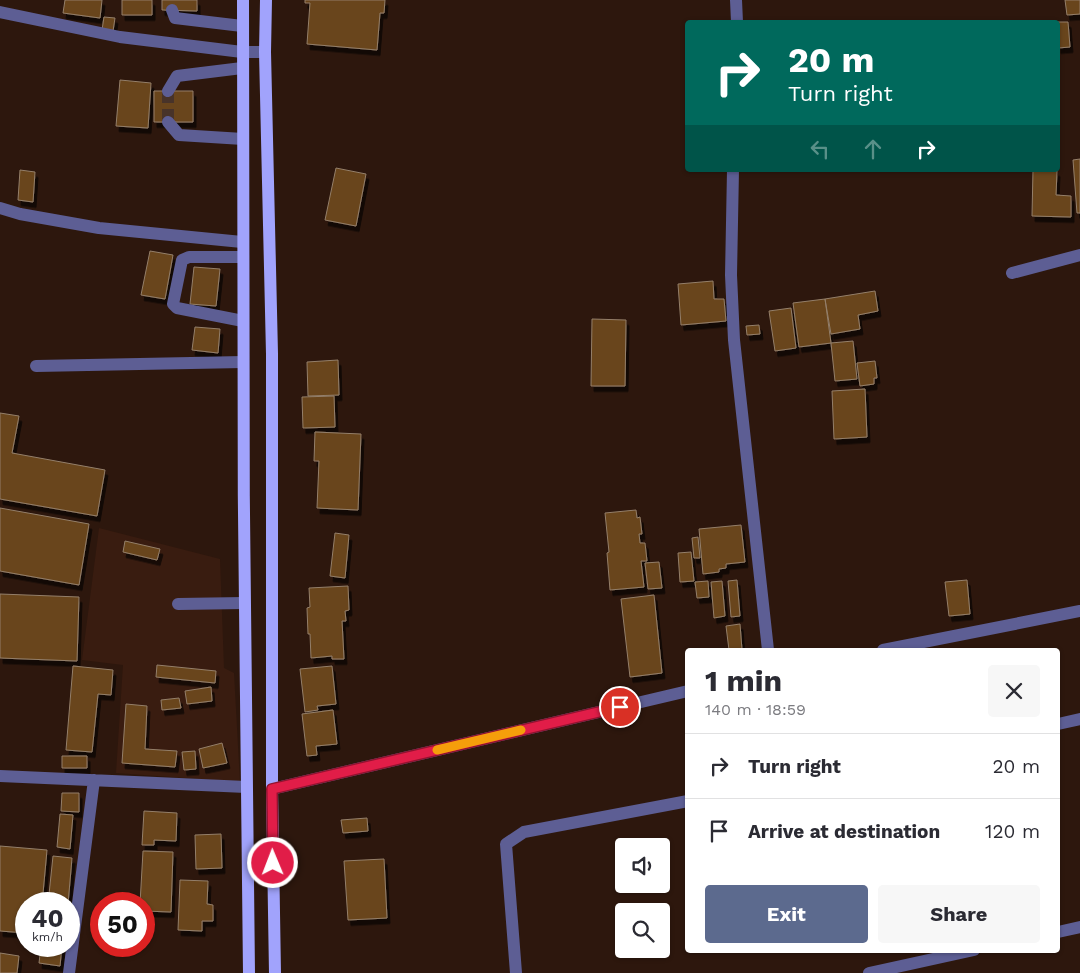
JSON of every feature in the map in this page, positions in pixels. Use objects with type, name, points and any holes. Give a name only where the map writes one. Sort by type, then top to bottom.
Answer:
[{"type":"main road","points":[[242,0],[244,603],[249,973]]},
{"type":"main road","points":[[266,0],[265,52],[272,354],[272,789],[275,973]]},
{"type":"street","points":[[736,0],[737,20]]},
{"type":"street","points":[[172,10],[175,18],[242,26]]},
{"type":"street","points":[[0,12],[120,37],[242,52],[265,52]]},
{"type":"street","points":[[168,91],[177,76],[242,68]]},
{"type":"street","points":[[168,122],[179,135],[243,139]]},
{"type":"street","points":[[733,172],[731,275],[734,340],[768,648]]},
{"type":"street","points":[[0,208],[20,214],[99,228],[242,242]]},
{"type":"street","points":[[1012,273],[1080,254]]},
{"type":"street","points":[[242,257],[189,256],[182,260],[173,304],[178,308],[243,321]]},
{"type":"street","points":[[36,366],[243,362]]},
{"type":"street","points":[[178,604],[244,603]]},
{"type":"street","points":[[893,648],[1080,611]]},
{"type":"street","points":[[272,789],[685,693]]},
{"type":"street","points":[[1060,724],[1080,719]]},
{"type":"street","points":[[0,776],[246,787]]},
{"type":"street","points":[[69,973],[94,780]]},
{"type":"street","points":[[516,973],[506,844],[524,832],[685,802]]},
{"type":"street","points":[[1060,932],[1080,927]]},
{"type":"street","points":[[869,973],[896,970],[962,953]]},
{"type":"shaded area","points":[[99,528],[220,559],[224,668],[234,673],[240,782],[116,773],[123,665],[82,660]]},
{"type":"building","points":[[65,0],[102,0],[100,18],[63,13]]},
{"type":"building","points":[[122,0],[152,0],[152,15],[122,15]]},
{"type":"building","points":[[162,0],[197,0],[197,11],[162,10]]},
{"type":"building","points":[[305,0],[385,0],[384,13],[380,13],[377,50],[307,44],[310,3],[305,3]]},
{"type":"building","points":[[1065,0],[1080,0],[1080,14],[1067,15]]},
{"type":"building","points":[[104,17],[115,18],[113,31],[102,30]]},
{"type":"building","points":[[1060,22],[1068,22],[1070,47],[1060,48]]},
{"type":"building","points":[[120,80],[151,83],[148,128],[116,126]]},
{"type":"building","points":[[154,91],[193,91],[193,122],[154,122]]},
{"type":"building","points":[[1080,159],[1080,213],[1077,213],[1073,160]]},
{"type":"building","points":[[336,168],[366,174],[356,226],[325,220]]},
{"type":"building","points":[[20,170],[35,172],[33,202],[18,200]]},
{"type":"building","points":[[1033,172],[1057,172],[1056,195],[1071,196],[1071,217],[1032,216]]},
{"type":"building","points":[[150,251],[173,255],[165,299],[141,295]]},
{"type":"building","points":[[194,267],[220,269],[216,306],[190,304]]},
{"type":"building","points":[[713,281],[714,299],[724,299],[726,321],[681,325],[678,284]]},
{"type":"building","points":[[875,291],[878,311],[858,315],[860,329],[831,334],[825,299]]},
{"type":"building","points":[[825,299],[831,343],[799,347],[793,303]]},
{"type":"building","points":[[791,308],[796,348],[775,351],[769,311]]},
{"type":"building","points":[[592,319],[626,320],[625,386],[591,386]]},
{"type":"building","points":[[759,325],[760,334],[747,335],[746,326]]},
{"type":"building","points":[[195,327],[220,329],[218,353],[192,350]]},
{"type":"building","points":[[853,341],[857,379],[835,381],[831,343]]},
{"type":"building","points":[[338,360],[339,395],[308,396],[307,362]]},
{"type":"building","points":[[875,361],[877,378],[874,378],[874,384],[860,386],[857,363]]},
{"type":"building","points":[[865,389],[867,437],[834,439],[832,391]]},
{"type":"building","points":[[334,396],[335,427],[303,428],[302,397]]},
{"type":"building","points":[[0,413],[19,416],[12,453],[105,470],[97,516],[0,499]]},
{"type":"building","points":[[315,432],[361,434],[358,510],[317,508],[319,461],[314,461]]},
{"type":"building","points":[[0,508],[89,524],[79,585],[0,571]]},
{"type":"building","points":[[636,510],[637,518],[640,517],[642,534],[639,534],[640,543],[645,543],[647,561],[641,561],[644,587],[610,590],[605,513]]},
{"type":"building","points":[[741,525],[745,562],[726,564],[726,568],[719,569],[719,572],[703,574],[699,529]]},
{"type":"building","points":[[335,533],[349,535],[345,578],[330,576]]},
{"type":"building","points":[[698,537],[700,558],[694,558],[692,538]]},
{"type":"building","points":[[125,541],[160,549],[157,560],[123,552]]},
{"type":"building","points":[[691,552],[694,581],[680,582],[678,553]]},
{"type":"building","points":[[659,562],[662,588],[648,589],[645,563]]},
{"type":"building","points":[[737,580],[740,616],[731,617],[728,581]]},
{"type":"building","points":[[967,580],[970,614],[949,616],[945,582]]},
{"type":"building","points":[[708,581],[709,597],[697,598],[695,582]]},
{"type":"building","points":[[722,581],[725,616],[714,618],[711,582]]},
{"type":"building","points":[[348,586],[349,610],[345,611],[346,621],[342,621],[344,659],[332,659],[332,656],[311,658],[307,608],[310,607],[309,588]]},
{"type":"building","points":[[0,594],[79,597],[77,661],[0,658]]},
{"type":"building","points":[[654,595],[662,673],[630,677],[621,599]]},
{"type":"building","points":[[740,624],[742,648],[729,648],[726,626]]},
{"type":"building","points":[[157,665],[216,671],[215,683],[156,677]]},
{"type":"building","points":[[73,666],[113,670],[111,695],[98,694],[92,752],[66,750]]},
{"type":"building","points":[[332,666],[336,704],[317,706],[318,710],[305,712],[300,669]]},
{"type":"building","points":[[211,687],[212,701],[187,704],[185,691]]},
{"type":"building","points":[[179,698],[181,708],[162,710],[161,700]]},
{"type":"building","points":[[126,704],[147,706],[145,749],[177,751],[175,767],[122,763]]},
{"type":"building","points":[[333,710],[337,744],[316,746],[317,755],[307,756],[302,714]]},
{"type":"building","points":[[222,743],[227,763],[203,768],[199,749]]},
{"type":"building","points":[[195,751],[196,769],[184,770],[182,752]]},
{"type":"building","points":[[62,756],[87,756],[87,768],[62,768]]},
{"type":"building","points":[[62,793],[79,793],[79,812],[61,811]]},
{"type":"building","points":[[144,811],[177,813],[176,841],[154,840],[154,845],[142,845]]},
{"type":"building","points":[[60,814],[73,815],[70,849],[57,847]]},
{"type":"building","points":[[367,818],[368,831],[343,833],[341,820]]},
{"type":"building","points":[[221,834],[222,868],[196,869],[195,835]]},
{"type":"building","points":[[0,846],[47,850],[43,892],[15,892],[15,932],[0,931]]},
{"type":"building","points":[[143,851],[173,852],[171,912],[155,911],[155,892],[141,892]]},
{"type":"building","points":[[53,856],[72,858],[69,892],[49,892]]},
{"type":"building","points":[[384,859],[387,918],[348,920],[344,861]]},
{"type":"building","points":[[180,880],[208,881],[207,904],[213,905],[213,921],[202,921],[202,931],[178,930]]},
{"type":"building","points":[[0,953],[19,957],[17,973],[0,973]]},
{"type":"building","points":[[40,957],[61,957],[60,966],[39,963]]},
{"type":"tunnel","points":[[168,91],[168,122]]},
{"type":"slow traffic","points":[[437,750],[521,730]]},
{"type":"route","points":[[273,863],[272,789],[620,707]]}]
